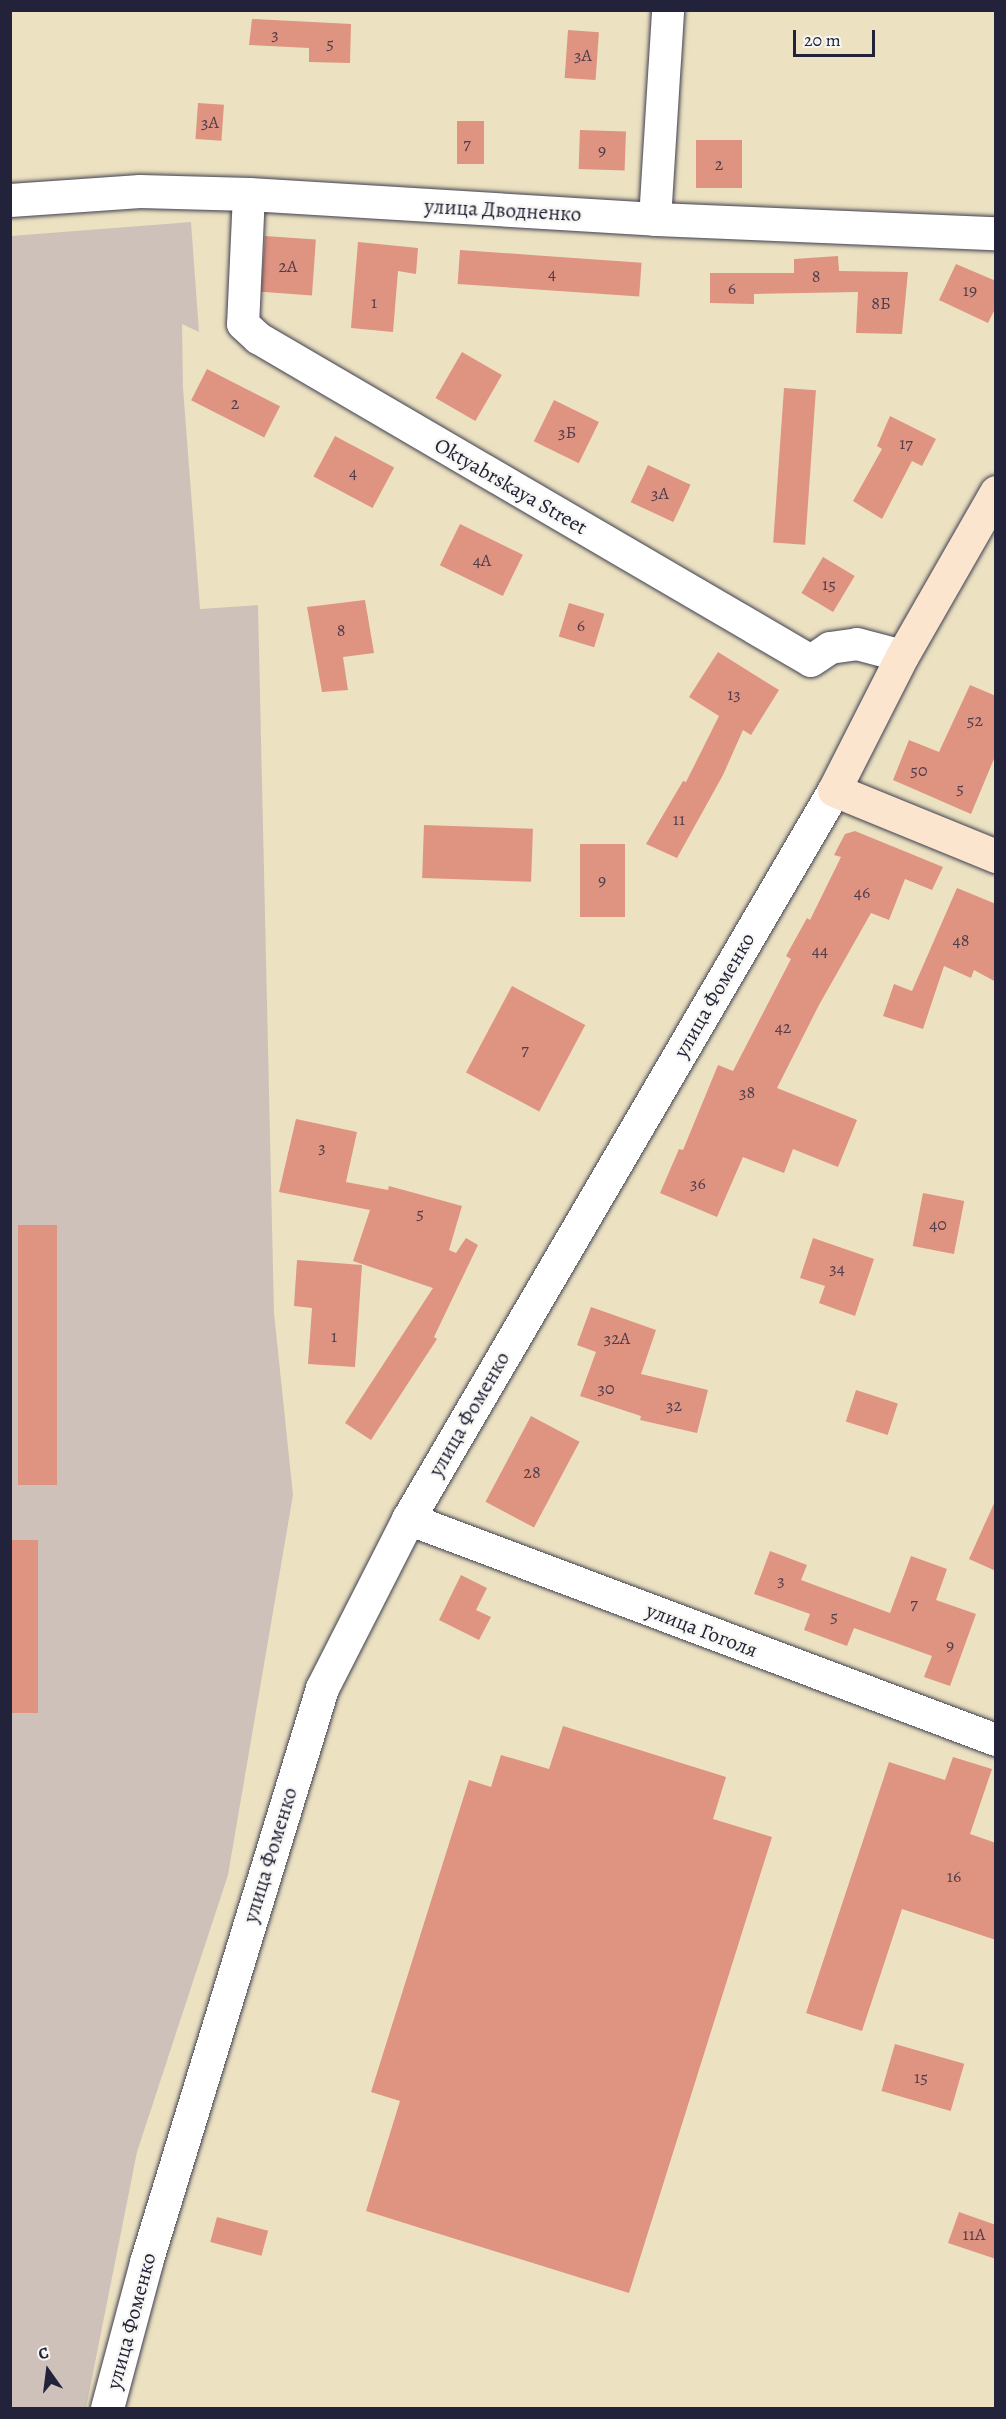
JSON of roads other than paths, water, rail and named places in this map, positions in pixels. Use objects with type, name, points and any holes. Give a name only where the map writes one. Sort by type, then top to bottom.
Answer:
[{"type":"main road","name":"улица Фоменко","points":[[834,790],[902,656],[996,492]]},
{"type":"main road","points":[[834,790],[996,856]]},
{"type":"street","points":[[655,219],[668,10]]},
{"type":"street","name":"улица Дводненко","points":[[10,200],[140,191],[249,194],[655,219],[996,233]]},
{"type":"street","name":"Oktyabrskaya Street","points":[[249,194],[243,324],[258,338],[811,661],[830,648],[857,644],[902,656]]},
{"type":"street","name":"улица Фоменко","points":[[107,2409],[146,2262],[322,1688],[408,1519],[834,790]]},
{"type":"street","name":"улица Гоголя","points":[[408,1519],[996,1740]]}]
